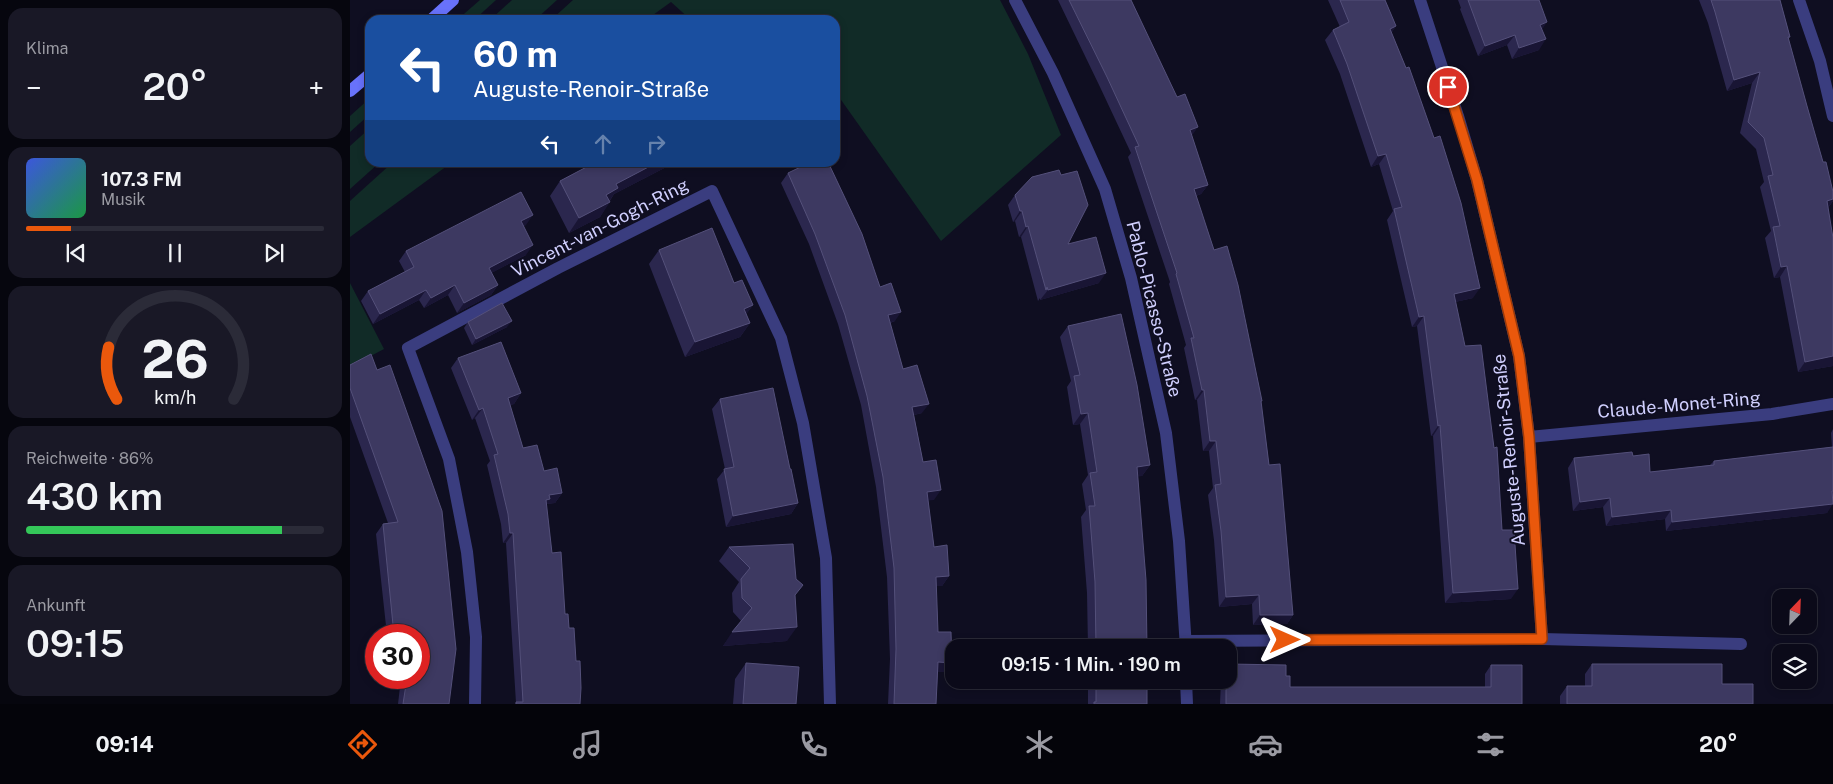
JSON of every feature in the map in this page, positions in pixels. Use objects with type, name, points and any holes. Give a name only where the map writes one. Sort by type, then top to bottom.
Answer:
[{"type":"main road","points":[[436,15],[453,0]]},
{"type":"main road","points":[[350,91],[365,78]]},
{"type":"street","name":"Pablo-Picasso-Straße","points":[[1015,0],[1053,73],[1105,190],[1131,278],[1166,433],[1179,541],[1186,639]]},
{"type":"street","name":"Auguste-Renoir-Straße","points":[[1420,0],[1477,180],[1519,356],[1529,437],[1542,639]]},
{"type":"street","points":[[1799,0],[1820,61],[1833,116]]},
{"type":"street","name":"Vincent-van-Gogh-Ring","points":[[475,704],[476,637],[467,552],[449,459],[408,348],[558,268],[712,191],[781,338],[804,423],[826,558],[830,704]]},
{"type":"street","name":"Claude-Monet-Ring","points":[[1529,437],[1772,414],[1833,404]]},
{"type":"street","points":[[1237,643],[1542,639],[1741,644]]},
{"type":"street","points":[[1186,689],[1187,704]]},
{"type":"green space","points":[[480,0],[496,0],[480,15],[463,15]]},
{"type":"green space","points":[[512,0],[557,0],[540,15],[496,15]]},
{"type":"green space","points":[[573,0],[1000,0],[1028,54],[1061,135],[941,241],[840,98],[840,15],[685,15],[671,2],[653,15],[556,15]]},
{"type":"green space","points":[[365,102],[365,118],[350,132],[350,116]]},
{"type":"green space","points":[[365,132],[365,167],[375,167],[350,189],[350,146]]},
{"type":"green space","points":[[388,167],[446,167],[350,237],[350,201]]},
{"type":"green space","points":[[350,283],[384,349],[350,367]]},
{"type":"building","points":[[1069,0],[1131,0],[1177,97],[1185,94],[1198,127],[1190,130],[1208,185],[1194,189],[1214,250],[1227,246],[1238,285],[1262,401],[1269,465],[1280,464],[1293,615],[1260,615],[1259,595],[1226,597],[1215,485],[1221,484],[1216,441],[1210,441],[1204,390],[1202,390],[1191,338],[1194,338],[1177,273],[1135,147],[1139,146]]},
{"type":"building","points":[[1340,0],[1385,0],[1396,26],[1390,29],[1406,68],[1409,67],[1434,138],[1440,136],[1461,203],[1480,288],[1454,294],[1465,346],[1481,345],[1494,448],[1497,447],[1502,530],[1514,530],[1518,589],[1453,593],[1440,425],[1438,426],[1424,316],[1419,317],[1394,209],[1402,207],[1386,154],[1378,156],[1347,64],[1333,30],[1349,22]]},
{"type":"building","points":[[1468,0],[1539,0],[1547,22],[1540,25],[1546,39],[1519,48],[1515,35],[1485,46]]},
{"type":"building","points":[[1711,0],[1780,0],[1807,106],[1823,162],[1826,162],[1833,192],[1833,199],[1827,201],[1833,238],[1833,356],[1805,362],[1787,266],[1781,267],[1773,227],[1780,226],[1768,176],[1773,175],[1764,138],[1748,122],[1760,72],[1734,80]]},
{"type":"building","points":[[587,167],[648,167],[616,184],[618,188],[606,195],[610,202],[579,218],[560,181]]},
{"type":"building","points":[[801,167],[830,167],[862,234],[880,287],[891,283],[901,312],[888,315],[903,369],[917,365],[929,404],[912,407],[923,462],[936,460],[941,490],[927,492],[934,547],[947,545],[949,576],[936,577],[938,632],[951,632],[951,639],[945,639],[945,662],[938,662],[936,704],[894,704],[896,649],[894,568],[883,477],[867,396],[845,315],[815,234],[788,173]]},
{"type":"building","points":[[1059,170],[1061,175],[1077,171],[1088,205],[1068,244],[1096,237],[1106,273],[1048,290],[1047,287],[1046,290],[1028,226],[1026,227],[1015,195],[1032,177]]},
{"type":"building","points":[[521,192],[533,215],[521,221],[533,245],[489,268],[498,285],[464,303],[455,285],[431,298],[426,290],[380,314],[368,291],[414,267],[406,251]]},
{"type":"building","points":[[712,228],[734,283],[742,280],[753,305],[744,309],[750,323],[695,342],[659,250]]},
{"type":"building","points":[[502,303],[512,321],[476,339],[468,322]]},
{"type":"building","points":[[1121,314],[1137,385],[1150,465],[1137,467],[1146,580],[1147,639],[1096,639],[1095,582],[1089,506],[1095,506],[1090,473],[1097,472],[1088,413],[1081,414],[1074,376],[1080,375],[1068,326]]},
{"type":"building","points":[[501,342],[521,393],[508,398],[523,448],[537,445],[544,471],[557,468],[562,493],[549,495],[550,499],[546,500],[552,553],[561,552],[565,614],[568,614],[569,628],[574,628],[576,661],[580,661],[580,704],[516,704],[516,702],[523,702],[513,533],[510,533],[508,514],[494,455],[498,454],[483,408],[479,410],[458,358]]},
{"type":"building","points":[[371,354],[377,370],[390,365],[442,511],[456,649],[449,704],[403,704],[405,689],[430,689],[430,624],[393,624],[383,524],[398,522],[350,388],[350,365]]},
{"type":"building","points":[[773,388],[798,503],[733,516],[724,469],[734,467],[720,399]]},
{"type":"building","points":[[1833,447],[1833,504],[1672,522],[1671,510],[1612,517],[1610,498],[1580,502],[1574,458],[1632,452],[1633,456],[1649,454],[1650,472],[1714,465],[1714,461]]},
{"type":"building","points":[[793,544],[796,579],[803,585],[795,595],[797,627],[732,632],[752,608],[742,598],[741,579],[750,568],[729,547]]},
{"type":"building","points":[[746,663],[799,667],[796,704],[743,704]]},
{"type":"building","points":[[1237,664],[1286,665],[1286,676],[1290,676],[1290,687],[1491,687],[1491,665],[1522,665],[1522,704],[1226,704],[1226,689],[1237,689]]},
{"type":"building","points":[[1592,664],[1722,664],[1722,684],[1753,684],[1753,704],[1567,704],[1567,686],[1592,686]]},
{"type":"building","points":[[1096,689],[1147,689],[1147,704],[1094,704],[1096,702]]},
{"type":"route","points":[[1285,640],[1542,639],[1529,437],[1519,356],[1477,180],[1448,87]]}]
